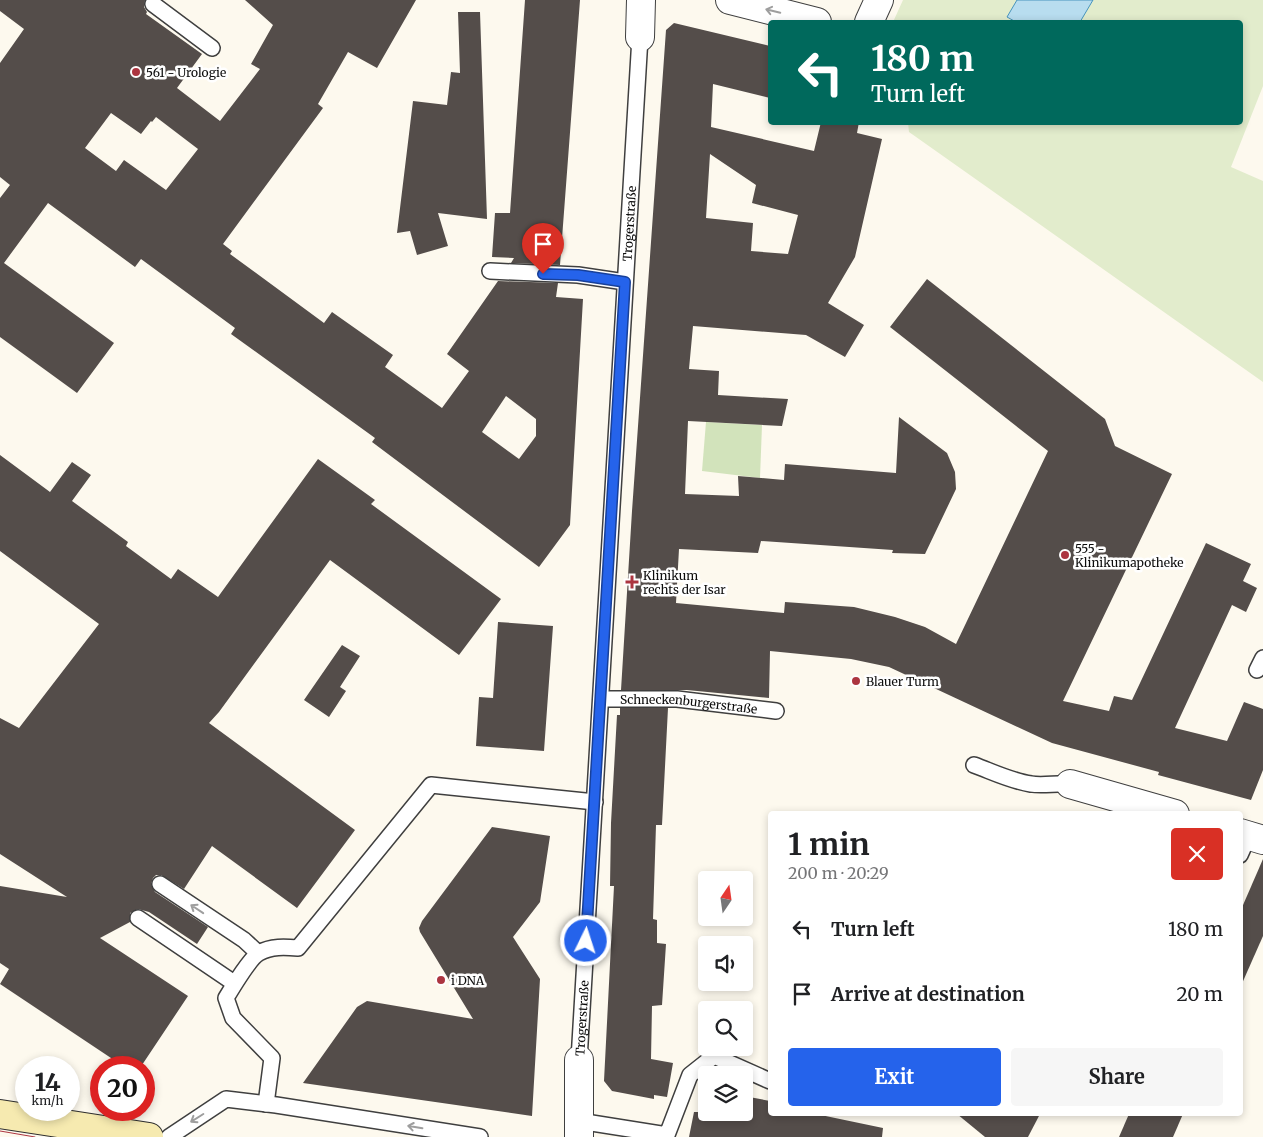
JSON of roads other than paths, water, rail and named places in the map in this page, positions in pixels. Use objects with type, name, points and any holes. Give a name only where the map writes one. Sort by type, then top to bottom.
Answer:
[{"type":"main road","points":[[0,1114],[149,1137]]},
{"type":"street","name":"Trogerstraße","points":[[640,37],[641,0]]},
{"type":"street","points":[[730,0],[809,20]]},
{"type":"street","points":[[870,20],[879,0]]},
{"type":"street","points":[[1070,784],[1164,811]]},
{"type":"street","name":"Trogerstraße","points":[[579,1060],[579,1129]]},
{"type":"lane","points":[[154,4],[212,48]]},
{"type":"lane","name":"Trogerstraße","points":[[579,1060],[640,37]]},
{"type":"lane","points":[[490,272],[578,275],[625,282]]},
{"type":"lane","name":"Schneckenburgerstraße","points":[[601,699],[677,699],[776,711]]},
{"type":"lane","points":[[974,765],[1032,785],[1070,784]]},
{"type":"lane","points":[[266,1104],[272,1058],[233,1018],[226,998],[234,983],[258,953],[278,946],[298,948],[430,785],[595,802]]},
{"type":"lane","points":[[160,884],[244,940],[258,953]]},
{"type":"lane","points":[[138,918],[234,983]]},
{"type":"lane","points":[[579,1129],[667,1134],[690,1075],[714,1056],[768,1080]]},
{"type":"lane","points":[[169,1137],[226,1099],[480,1137]]},
{"type":"water","points":[[1017,0],[1093,0],[1081,20],[1012,20],[1007,17]]},
{"type":"tram line","points":[[0,1131],[35,1137]]},
{"type":"place","name":"561 - Urologie","points":[[136,72]]},
{"type":"place","name":"555 - Klinikumapotheke","points":[[1065,555]]},
{"type":"place","name":"Klinikum rechts der Isar","points":[[632,582]]},
{"type":"place","name":"Blauer Turm","points":[[856,681]]},
{"type":"place","name":"i DNA","points":[[441,980]]}]
